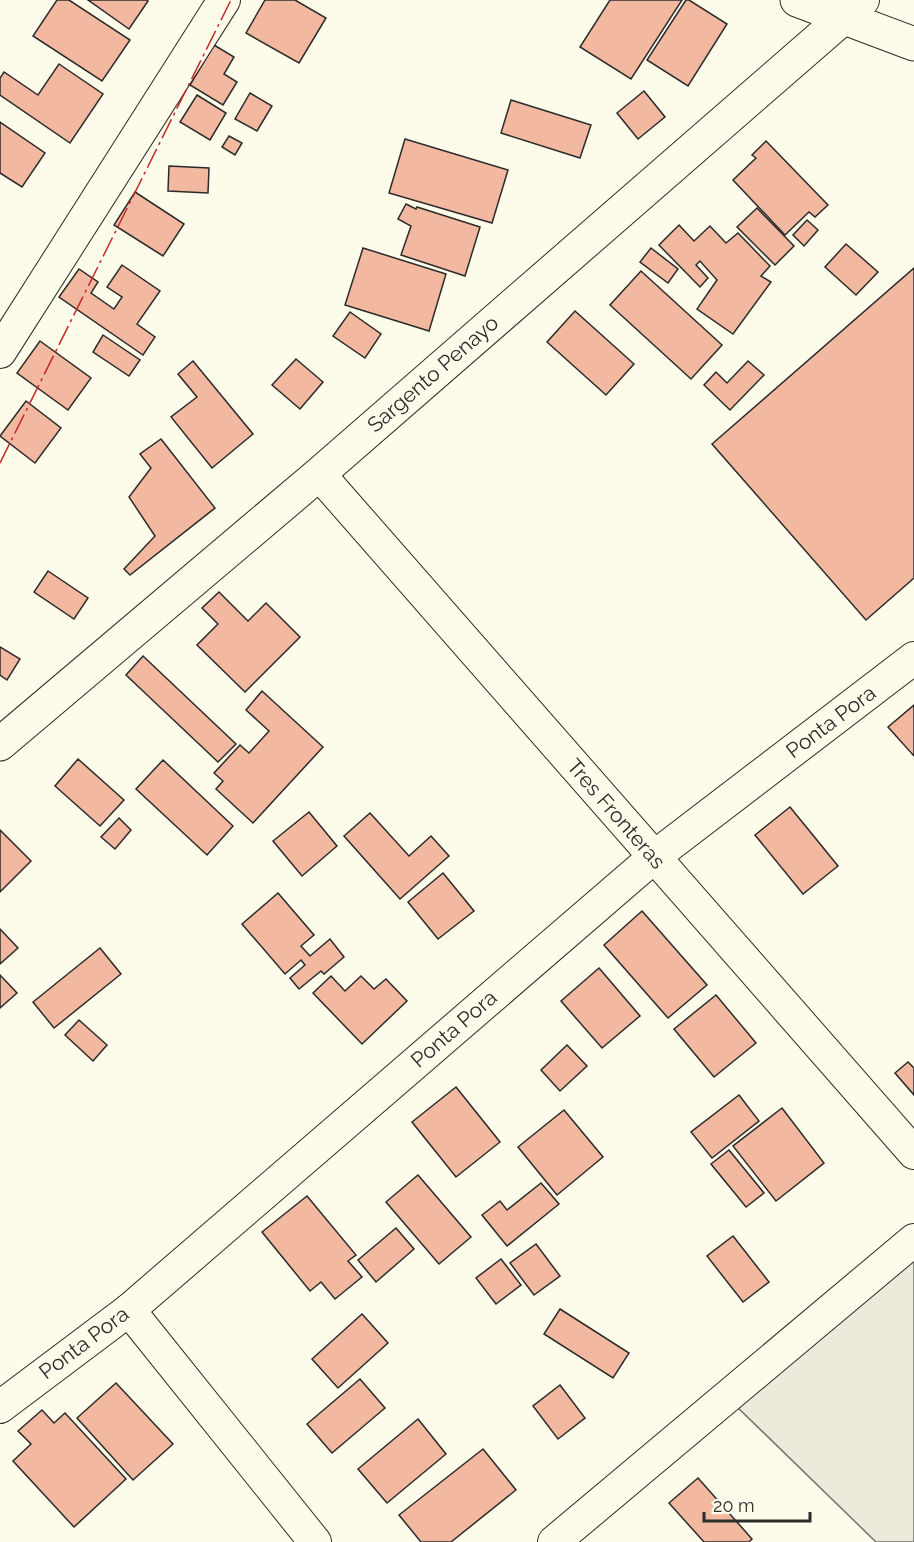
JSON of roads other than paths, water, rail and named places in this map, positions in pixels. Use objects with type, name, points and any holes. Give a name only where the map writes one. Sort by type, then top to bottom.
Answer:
[{"type":"street","points":[[0,352],[224,0]]},
{"type":"street","points":[[797,0],[854,8],[914,44]]},
{"type":"street","name":"Sargento Penayo","points":[[3,737],[319,474],[854,8]]},
{"type":"street","name":"Tres Fronteras","points":[[319,474],[914,1153]]},
{"type":"street","name":"Ponta Pora","points":[[0,1407],[129,1310],[654,857],[914,658]]},
{"type":"street","points":[[554,1542],[914,1240]]},
{"type":"street","points":[[129,1310],[315,1542]]}]
